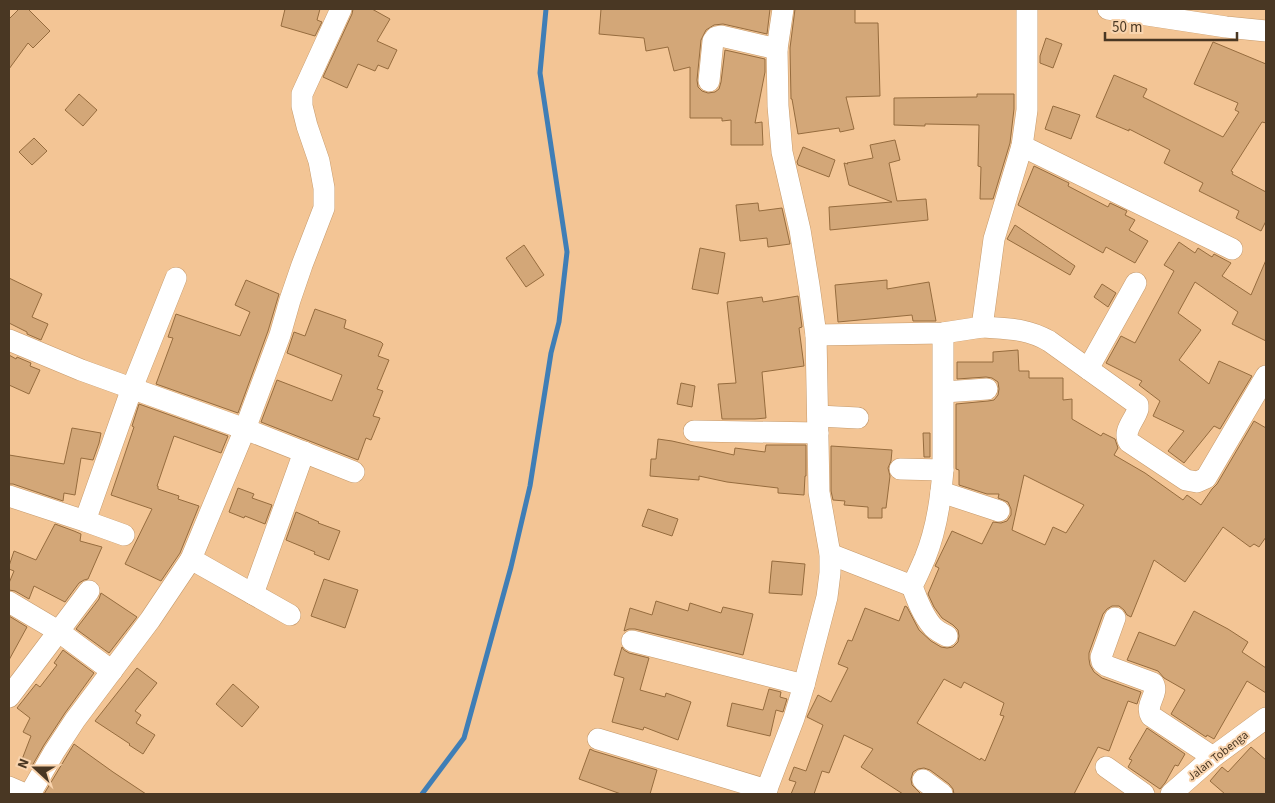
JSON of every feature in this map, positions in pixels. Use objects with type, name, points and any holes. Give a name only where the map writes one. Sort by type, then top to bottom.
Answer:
[{"type":"street","points":[[30,794],[75,720],[150,620],[191,559],[245,429],[280,335],[302,265],[324,208],[324,188],[318,161],[306,126],[301,101],[302,94],[341,9]]},
{"type":"street","points":[[598,739],[766,792],[794,718],[827,597],[830,554],[819,492],[816,335],[800,230],[782,152],[778,106],[777,49],[783,9]]},
{"type":"street","points":[[982,327],[994,239],[1022,146],[1027,110],[1027,9]]},
{"type":"street","points":[[1108,9],[1229,18],[1266,31]]},
{"type":"street","points":[[709,82],[713,41],[716,37],[721,36],[777,49]]},
{"type":"street","points":[[1022,146],[1232,249]]},
{"type":"street","points":[[85,521],[132,388],[176,278]]},
{"type":"street","points":[[1088,369],[1136,283]]},
{"type":"street","points":[[816,335],[943,333],[982,327],[1024,330],[1038,335],[1050,340],[1138,405],[1126,436],[1129,442],[1186,480],[1197,482],[1206,478],[1266,376]]},
{"type":"street","points":[[943,333],[944,470],[931,539],[926,557],[912,586],[917,600],[934,629],[948,636]]},
{"type":"street","points":[[9,340],[80,370],[245,429],[354,472]]},
{"type":"street","points":[[944,392],[987,389]]},
{"type":"street","points":[[694,431],[818,425],[858,418]]},
{"type":"street","points":[[253,594],[304,452]]},
{"type":"street","points":[[900,469],[944,470]]},
{"type":"street","points":[[941,492],[999,511]]},
{"type":"street","points":[[9,496],[124,535]]},
{"type":"street","points":[[830,554],[912,586]]},
{"type":"street","points":[[191,559],[290,615]]},
{"type":"street","points":[[9,697],[89,591]]},
{"type":"street","points":[[9,602],[58,631],[112,671]]},
{"type":"street","points":[[1115,618],[1101,657],[1102,662],[1107,666],[1153,683],[1156,689],[1149,706],[1148,712],[1151,716],[1213,757]]},
{"type":"street","points":[[632,641],[804,686]]},
{"type":"street","name":"Jalan Tobenga","points":[[1181,791],[1213,757],[1266,718]]},
{"type":"street","points":[[1106,767],[1144,794]]},
{"type":"street","points":[[923,780],[942,794]]},
{"type":"street","points":[[9,787],[25,794]]},
{"type":"building","points":[[19,9],[28,9],[50,31],[33,48],[28,43],[9,69],[9,19]]},
{"type":"building","points":[[285,9],[320,9],[317,20],[322,22],[315,36],[281,26]]},
{"type":"building","points":[[353,9],[372,9],[390,19],[377,41],[397,50],[388,69],[378,65],[375,71],[358,64],[347,88],[323,77]]},
{"type":"building","points":[[601,9],[770,9],[767,34],[723,24],[714,25],[706,30],[701,40],[697,80],[698,87],[702,91],[708,93],[719,89],[725,50],[765,59],[765,72],[755,123],[762,122],[763,145],[731,145],[731,120],[722,121],[722,118],[690,118],[690,67],[674,71],[668,47],[646,51],[644,38],[599,34]]},
{"type":"building","points":[[795,9],[855,9],[855,23],[878,23],[880,96],[846,97],[854,129],[840,132],[839,128],[798,134],[791,99],[790,48]]},
{"type":"building","points":[[1046,38],[1062,44],[1053,68],[1040,63],[1040,56]]},
{"type":"building","points":[[1213,42],[1266,64],[1266,123],[1262,122],[1231,171],[1233,172],[1232,174],[1266,192],[1266,221],[1261,231],[1236,218],[1239,211],[1199,191],[1203,183],[1164,163],[1170,150],[1129,129],[1129,131],[1096,117],[1114,75],[1147,89],[1143,97],[1223,137],[1239,112],[1235,110],[1238,103],[1194,84]]},
{"type":"building","points":[[79,94],[97,110],[83,126],[65,110]]},
{"type":"building","points":[[977,94],[1014,94],[1010,143],[993,199],[980,199],[981,167],[978,166],[979,125],[894,125],[894,98],[977,97]]},
{"type":"building","points":[[1053,106],[1080,115],[1071,139],[1045,129]]},
{"type":"building","points":[[34,138],[47,151],[32,165],[19,152]]},
{"type":"building","points":[[895,140],[900,160],[889,163],[897,201],[926,199],[928,220],[830,230],[829,207],[892,202],[849,185],[844,163],[848,164],[873,158],[870,145]]},
{"type":"building","points":[[803,147],[835,160],[829,177],[798,165],[797,162]]},
{"type":"building","points":[[1034,166],[1069,183],[1068,186],[1108,207],[1110,203],[1127,211],[1125,215],[1135,220],[1129,230],[1148,241],[1135,263],[1106,247],[1103,253],[1018,205]]},
{"type":"building","points":[[758,203],[759,211],[782,208],[790,244],[768,247],[767,238],[740,241],[736,205]]},
{"type":"building","points":[[1015,225],[1075,266],[1070,275],[1007,239]]},
{"type":"building","points":[[1179,242],[1195,253],[1198,248],[1212,257],[1214,254],[1231,263],[1222,276],[1251,295],[1266,260],[1266,341],[1232,324],[1238,312],[1195,282],[1178,313],[1201,330],[1179,360],[1209,384],[1219,361],[1252,376],[1220,429],[1214,426],[1184,463],[1168,451],[1184,431],[1153,416],[1160,401],[1139,385],[1142,381],[1106,363],[1121,336],[1135,343],[1174,271],[1164,265]]},
{"type":"building","points":[[524,245],[544,275],[526,287],[506,258]]},
{"type":"building","points":[[700,248],[725,253],[718,294],[692,289]]},
{"type":"building","points":[[9,278],[42,294],[32,317],[48,324],[41,340],[9,323]]},
{"type":"building","points":[[246,280],[279,294],[268,331],[238,413],[156,384],[173,338],[168,337],[176,314],[240,336],[250,312],[235,305]]},
{"type":"building","points":[[887,280],[887,289],[929,282],[936,321],[913,321],[912,315],[838,322],[835,285]]},
{"type":"building","points":[[1102,284],[1116,293],[1108,307],[1094,297]]},
{"type":"building","points":[[798,296],[802,327],[799,328],[804,366],[762,372],[766,418],[722,419],[718,384],[736,383],[727,302],[762,297],[763,302]]},
{"type":"building","points":[[315,309],[346,320],[344,328],[381,342],[383,344],[378,356],[389,360],[377,389],[383,391],[373,416],[380,418],[371,440],[366,438],[358,460],[261,422],[277,380],[332,401],[342,375],[287,353],[294,332],[305,336]]},
{"type":"building","points":[[1018,350],[1019,371],[1029,371],[1029,378],[1063,378],[1063,400],[1072,399],[1072,419],[1101,436],[1103,433],[1115,439],[1118,448],[1114,455],[1145,473],[1183,500],[1187,495],[1201,505],[1217,484],[1254,421],[1266,428],[1266,537],[1259,547],[1254,544],[1250,547],[1223,527],[1185,582],[1154,560],[1131,617],[1119,606],[1112,606],[1103,614],[1089,653],[1090,665],[1094,672],[1102,678],[1141,692],[1137,704],[1128,701],[1109,751],[1098,747],[1074,794],[954,794],[949,784],[930,770],[924,768],[913,772],[911,779],[912,785],[921,794],[903,794],[861,767],[873,749],[844,735],[829,773],[822,771],[814,794],[791,794],[796,782],[789,780],[794,767],[806,771],[823,725],[807,717],[818,695],[831,702],[848,668],[838,664],[848,640],[852,641],[865,608],[899,621],[905,606],[919,630],[931,641],[947,648],[953,647],[958,642],[958,630],[942,618],[928,594],[939,568],[935,566],[952,531],[982,544],[993,522],[1001,523],[1007,521],[1011,515],[1008,502],[998,498],[999,494],[987,494],[959,485],[959,470],[956,469],[956,404],[994,400],[998,395],[999,389],[998,382],[992,378],[957,379],[957,362],[993,362],[993,352]],"holes":[[[1024,475],[1084,505],[1066,533],[1053,527],[1045,545],[1012,530]],[[944,679],[961,688],[964,682],[1004,703],[1000,715],[1004,716],[985,761],[981,758],[980,760],[917,723]]]},
{"type":"building","points":[[9,355],[31,363],[30,366],[40,370],[29,394],[9,385]]},
{"type":"building","points":[[681,383],[695,386],[692,407],[677,404]]},
{"type":"building","points":[[139,404],[228,436],[221,453],[174,436],[157,486],[158,489],[179,496],[178,499],[199,506],[180,553],[161,581],[125,564],[152,509],[111,495],[134,427],[132,426]]},
{"type":"building","points":[[72,428],[101,433],[93,460],[81,458],[75,495],[64,493],[63,501],[9,484],[9,455],[64,464]]},
{"type":"building","points":[[923,433],[930,433],[930,457],[924,457]]},
{"type":"building","points":[[658,439],[734,455],[735,448],[765,452],[766,445],[806,445],[804,495],[778,493],[778,488],[727,482],[699,476],[699,480],[650,476],[651,459],[656,459]]},
{"type":"building","points":[[831,446],[892,450],[888,468],[890,476],[886,508],[882,508],[882,518],[868,518],[868,507],[844,505],[845,501],[833,500],[831,491]]},
{"type":"building","points":[[238,488],[254,494],[252,498],[272,505],[265,524],[229,512]]},
{"type":"building","points":[[648,509],[678,519],[672,536],[642,526]]},
{"type":"building","points":[[296,512],[340,531],[329,560],[286,540]]},
{"type":"building","points":[[55,524],[81,534],[80,541],[102,547],[88,579],[79,583],[65,602],[34,586],[29,599],[15,591],[9,590],[9,583],[14,571],[9,569],[9,566],[14,551],[36,560]]},
{"type":"building","points":[[772,561],[805,564],[802,595],[769,593]]},
{"type":"building","points":[[324,579],[358,590],[345,628],[311,616]]},
{"type":"building","points":[[101,593],[137,617],[109,653],[76,629],[99,599]]},
{"type":"building","points":[[656,601],[688,611],[690,603],[721,613],[723,607],[753,614],[743,655],[635,629],[624,631],[630,608],[652,615]]},
{"type":"building","points":[[1194,611],[1248,642],[1242,652],[1266,668],[1266,693],[1247,681],[1214,739],[1207,735],[1206,737],[1171,714],[1185,690],[1164,678],[1158,671],[1127,660],[1139,632],[1175,646]]},
{"type":"building","points":[[9,616],[27,627],[9,660]]},
{"type":"building","points":[[622,647],[629,653],[649,658],[640,690],[665,697],[666,693],[691,702],[678,740],[644,727],[643,730],[612,722],[624,678],[614,675]]},
{"type":"building","points":[[63,650],[94,673],[65,713],[32,766],[21,762],[31,736],[23,732],[30,718],[17,708],[36,684],[40,687],[57,665],[54,663]]},
{"type":"building","points":[[137,668],[157,683],[135,711],[141,715],[136,723],[155,735],[143,754],[95,721]]},
{"type":"building","points":[[233,684],[259,707],[242,727],[216,704]]},
{"type":"building","points":[[769,689],[781,692],[780,697],[787,699],[783,712],[776,710],[770,736],[727,726],[732,703],[763,710]]},
{"type":"building","points":[[1147,728],[1185,754],[1178,766],[1175,765],[1160,789],[1128,767],[1132,760],[1129,759]]},
{"type":"building","points":[[74,744],[113,772],[146,794],[44,794]]},
{"type":"building","points":[[1251,747],[1266,760],[1266,794],[1225,794],[1210,781],[1222,767],[1228,772]]},
{"type":"building","points":[[590,749],[657,770],[650,794],[621,794],[579,779]]},
{"type":"waterway","points":[[422,794],[464,738],[511,567],[530,486],[551,353],[559,322],[567,252],[540,73],[546,9]]}]
